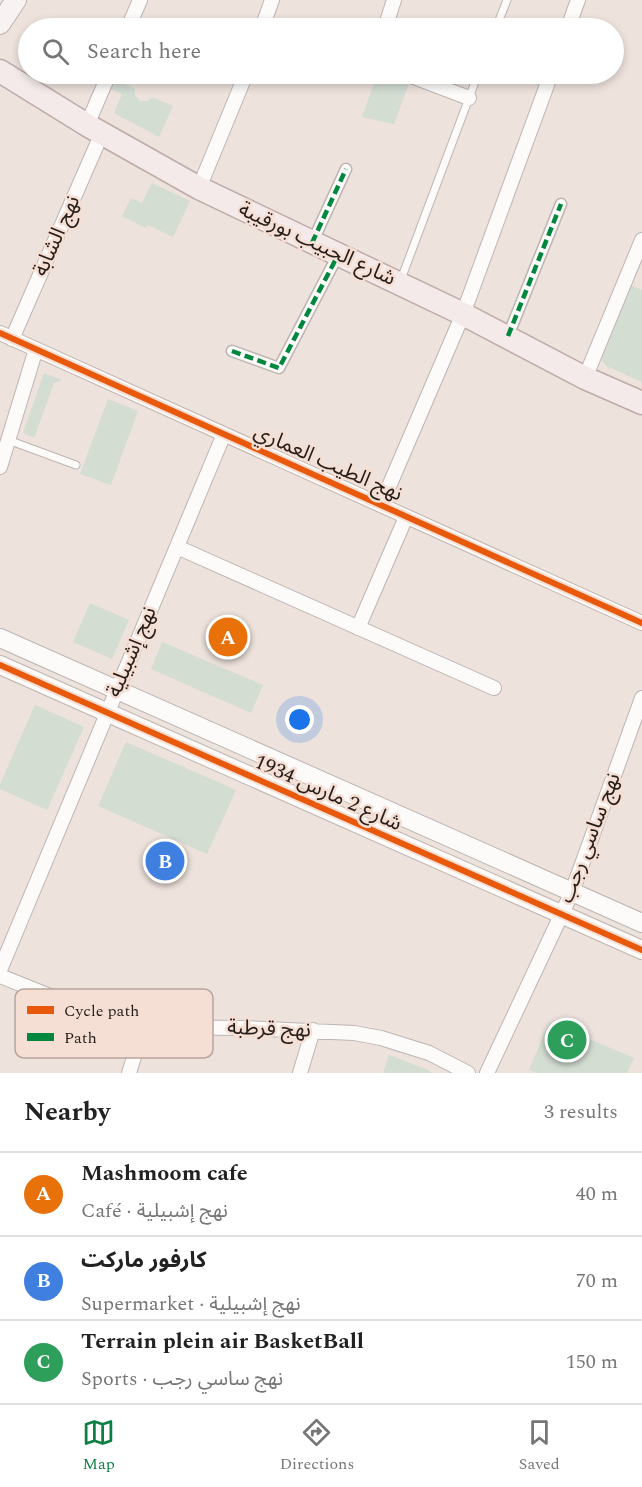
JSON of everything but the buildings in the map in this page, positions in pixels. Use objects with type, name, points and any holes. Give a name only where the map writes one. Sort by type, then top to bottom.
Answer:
[{"type":"main road","points":[[0,24],[16,0]]},
{"type":"main road","name":"شارع الحبيب بورقيبة","points":[[0,71],[18,82]]},
{"type":"main road","name":"شارع الحبيب بورقيبة","points":[[21,84],[199,188],[508,336],[585,378],[642,403]]},
{"type":"street","points":[[132,18],[140,0]]},
{"type":"street","points":[[266,18],[273,0]]},
{"type":"street","points":[[388,18],[394,0]]},
{"type":"street","points":[[572,18],[578,0]]},
{"type":"street","name":"نهج الشابة","points":[[6,336],[95,129],[106,84]]},
{"type":"street","points":[[199,188],[242,84]]},
{"type":"street","points":[[432,84],[469,98]]},
{"type":"street","points":[[381,505],[463,314],[547,84]]},
{"type":"street","points":[[312,243],[346,169]]},
{"type":"street","points":[[508,336],[561,204]]},
{"type":"street","points":[[585,378],[642,240]]},
{"type":"street","points":[[232,351],[279,368],[338,255]]},
{"type":"street","name":"نهج الطيب العماري","points":[[6,336],[642,624]]},
{"type":"street","points":[[0,467],[36,349]]},
{"type":"street","name":"نهج إشبيلية","points":[[0,970],[225,434]]},
{"type":"street","points":[[358,628],[406,517]]},
{"type":"street","points":[[177,547],[494,688]]},
{"type":"street","name":"شارع 2 مارس 1934","points":[[0,638],[642,923]]},
{"type":"street","name":"شارع 2 مارس 1934","points":[[0,666],[642,951]]},
{"type":"street","name":"نهج ساسي رجب","points":[[487,1073],[572,892],[641,706]]},
{"type":"street","name":"نهج قرطبة","points":[[0,976],[32,989]]},
{"type":"street","name":"نهج قرطبة","points":[[213,1028],[354,1033],[381,1038],[429,1053],[468,1073]]},
{"type":"street","points":[[300,1073],[313,1030]]},
{"type":"street","points":[[129,1073],[134,1058]]},
{"type":"lane","points":[[500,18],[507,0]]},
{"type":"lane","points":[[399,283],[474,84]]},
{"type":"lane","points":[[8,440],[76,465]]},
{"type":"shaded area","points":[[113,84],[125,84],[135,89],[135,95],[140,101],[148,101],[152,97],[173,106],[159,137],[114,113],[122,94],[111,89]]},
{"type":"shaded area","points":[[374,84],[409,84],[394,124],[362,117]]},
{"type":"shaded area","points":[[152,183],[190,201],[173,237],[148,225],[146,228],[122,216],[131,198],[142,203]]},
{"type":"shaded area","points":[[631,285],[642,290],[642,382],[606,366],[601,359]]},
{"type":"shaded area","points":[[44,373],[62,380],[54,383],[34,438],[23,433]]},
{"type":"shaded area","points":[[108,399],[138,411],[111,485],[80,474]]},
{"type":"shaded area","points":[[90,603],[129,620],[112,659],[73,642]]},
{"type":"shaded area","points":[[162,642],[263,685],[251,713],[151,669]]},
{"type":"shaded area","points":[[35,705],[84,727],[47,810],[0,789],[0,784]]},
{"type":"shaded area","points":[[126,742],[236,790],[207,854],[98,806]]},
{"type":"shaded area","points":[[549,1022],[634,1058],[627,1073],[537,1073],[529,1070]]},
{"type":"shaded area","points":[[389,1055],[428,1070],[432,1073],[383,1073]]},
{"type":"marked path","points":[[312,243],[346,169]]},
{"type":"marked path","points":[[508,336],[561,204]]},
{"type":"marked path","points":[[232,351],[279,368],[338,255]]},
{"type":"cycle path","points":[[0,333],[642,623]]},
{"type":"cycle path","points":[[0,665],[642,950]]},
{"type":"place","name":"Mashmoom cafe","points":[[228,637]]},
{"type":"place","name":"كارفور ماركت","points":[[165,861]]},
{"type":"place","name":"Terrain plein air BasketBall","points":[[567,1040]]}]
